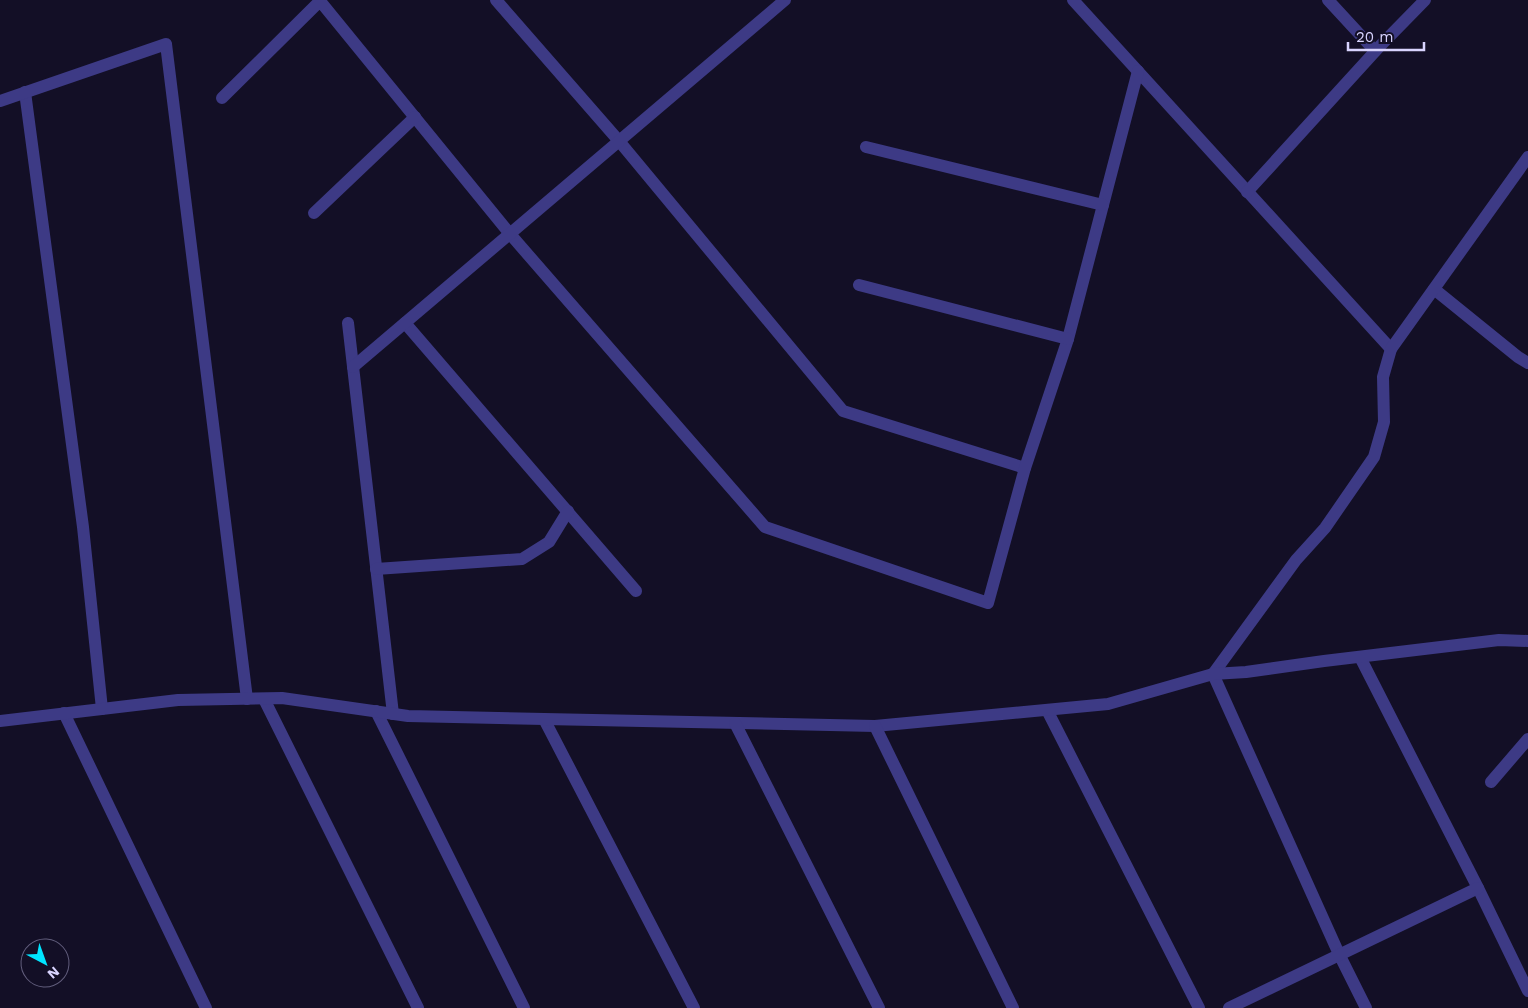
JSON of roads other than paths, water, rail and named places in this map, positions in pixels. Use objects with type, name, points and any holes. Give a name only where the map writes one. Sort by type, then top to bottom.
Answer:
[{"type":"street","points":[[496,0],[620,141],[843,411],[1025,468]]},
{"type":"street","points":[[353,367],[785,0]]},
{"type":"street","points":[[1073,0],[1391,349]]},
{"type":"street","points":[[1328,0],[1375,51]]},
{"type":"street","points":[[1247,192],[1375,51],[1425,0]]},
{"type":"street","points":[[222,98],[320,1],[510,234],[765,527],[988,603],[1025,468],[1068,339],[1138,71]]},
{"type":"street","points":[[0,101],[166,44],[247,699]]},
{"type":"street","points":[[25,92],[83,528],[102,709]]},
{"type":"street","points":[[314,212],[415,117]]},
{"type":"street","points":[[866,147],[1103,205]]},
{"type":"street","points":[[1213,674],[1296,560],[1325,528],[1374,457],[1384,422],[1383,377],[1391,349],[1528,157]]},
{"type":"street","points":[[859,285],[1068,339]]},
{"type":"street","points":[[1434,289],[1528,363]]},
{"type":"street","points":[[348,323],[393,714]]},
{"type":"street","points":[[405,323],[636,590]]},
{"type":"street","points":[[376,569],[522,559],[549,542],[568,511]]},
{"type":"street","points":[[0,721],[178,700],[282,698],[408,716],[876,726],[1108,704],[1213,674],[1246,672],[1360,656],[1499,640],[1528,641]]},
{"type":"street","points":[[1360,656],[1528,991]]},
{"type":"street","points":[[1213,674],[1339,954],[1366,1008]]},
{"type":"street","points":[[264,699],[418,1008]]},
{"type":"street","points":[[1047,710],[1199,1008]]},
{"type":"street","points":[[376,711],[524,1008]]},
{"type":"street","points":[[64,713],[206,1008]]},
{"type":"street","points":[[544,719],[694,1008]]},
{"type":"street","points":[[735,723],[879,1008]]},
{"type":"street","points":[[876,726],[1013,1008]]},
{"type":"street","points":[[1491,782],[1528,739]]},
{"type":"street","points":[[1229,1008],[1478,888]]}]
